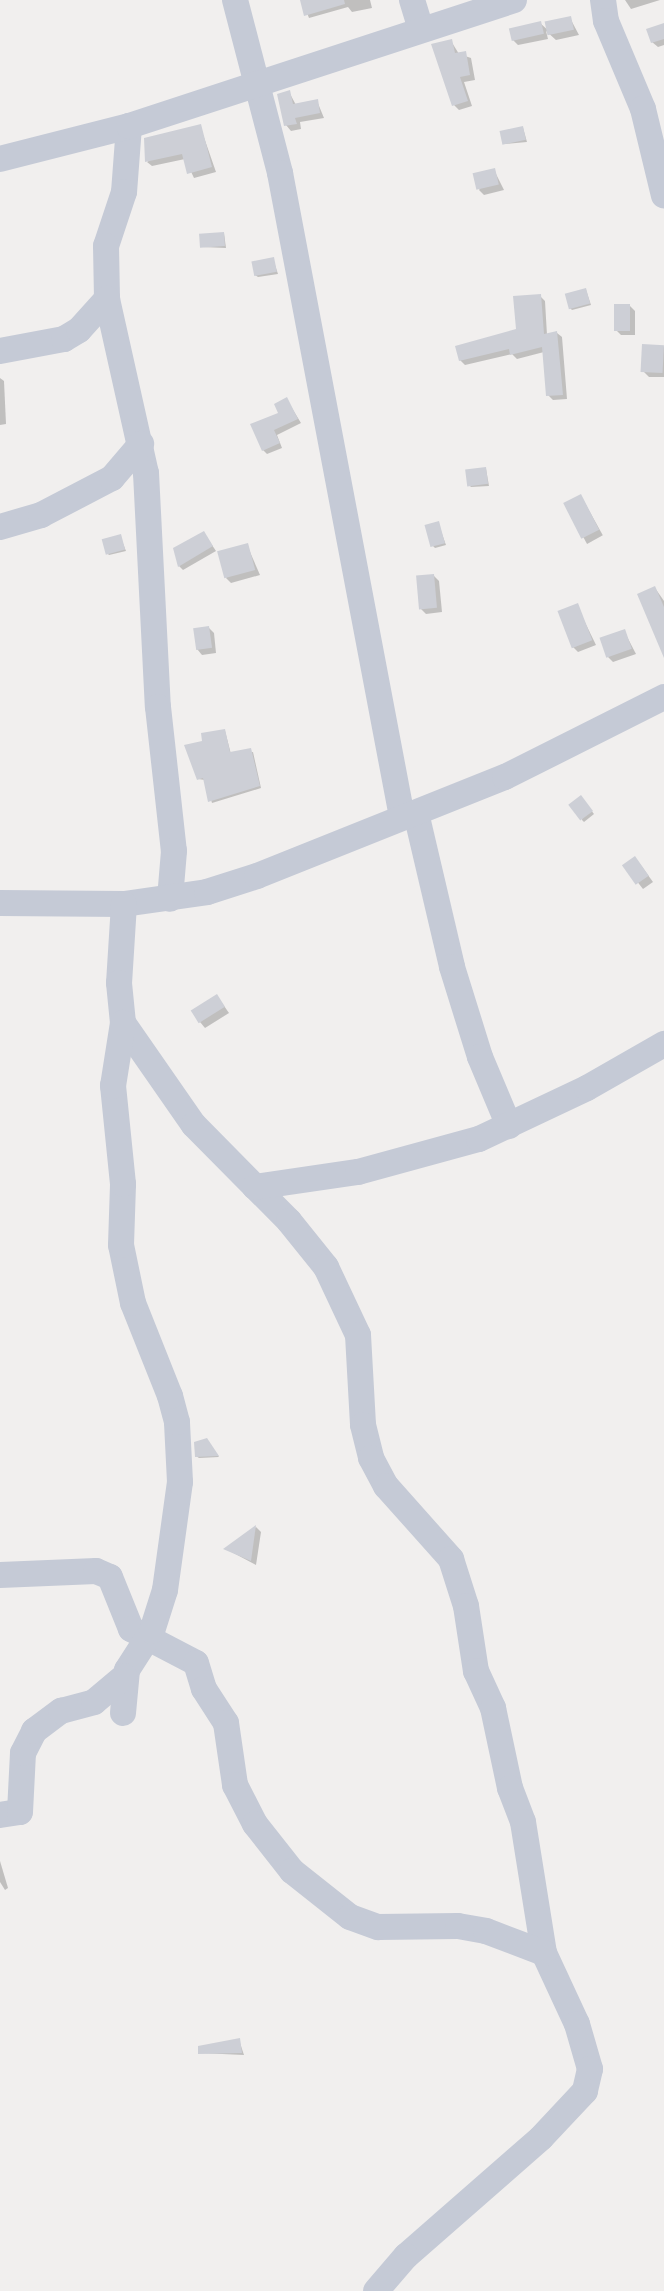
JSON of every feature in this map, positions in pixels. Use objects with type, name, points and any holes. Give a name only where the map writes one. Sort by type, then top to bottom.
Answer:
[{"type":"street","points":[[235,0],[280,173],[409,815],[480,1057],[509,1126]]},
{"type":"street","points":[[412,0],[421,30]]},
{"type":"street","points":[[0,159],[128,126],[514,0]]},
{"type":"street","points":[[603,0],[606,21],[643,109],[664,196]]},
{"type":"street","points":[[128,126],[125,182],[106,246],[107,299],[141,444],[159,718],[174,851],[170,899]]},
{"type":"street","points":[[0,351],[64,339],[107,299]]},
{"type":"street","points":[[0,527],[41,515],[103,483],[141,444]]},
{"type":"street","points":[[0,903],[124,904],[170,899],[257,876],[505,777],[664,697]]},
{"type":"street","points":[[0,1815],[20,1812],[23,1753],[34,1731],[61,1711],[94,1702],[125,1676],[147,1640],[165,1590],[177,1513],[179,1446],[170,1396],[133,1303],[121,1245],[122,1184],[113,1086],[123,1023],[119,983],[124,904]]},
{"type":"street","points":[[123,1023],[178,1105],[311,1249],[342,1294],[358,1335],[363,1425],[371,1458],[386,1486],[441,1543],[458,1578],[476,1671],[493,1708],[510,1788],[523,1822],[544,1953],[577,2024],[590,2069],[585,2091],[541,2138],[406,2256],[376,2291]]},
{"type":"street","points":[[255,1186],[415,1159],[509,1126],[664,1044]]},
{"type":"street","points":[[0,1575],[102,1573],[116,1584],[126,1622],[147,1640],[197,1663],[204,1689],[226,1723],[235,1784],[247,1810],[292,1871],[363,1925],[458,1926],[486,1931],[544,1953]]},
{"type":"street","points":[[123,1713],[125,1676]]},
{"type":"building","points":[[300,0],[344,0],[345,4],[304,16]]},
{"type":"building","points":[[571,16],[574,30],[548,35],[545,22]]},
{"type":"building","points":[[541,21],[544,34],[512,41],[509,28]]},
{"type":"building","points":[[664,23],[664,39],[651,43],[646,29]]},
{"type":"building","points":[[452,39],[455,53],[466,51],[470,75],[460,77],[468,101],[452,106],[431,44]]},
{"type":"building","points":[[290,90],[293,104],[318,99],[320,113],[295,118],[297,124],[284,126],[277,94]]},
{"type":"building","points":[[201,124],[212,167],[187,174],[182,154],[145,162],[144,138]]},
{"type":"building","points":[[523,126],[526,140],[502,145],[500,131]]},
{"type":"building","points":[[495,168],[499,185],[476,190],[473,173]]},
{"type":"building","points":[[224,232],[225,246],[200,248],[199,234]]},
{"type":"building","points":[[274,257],[277,272],[254,276],[251,261]]},
{"type":"building","points":[[586,288],[590,303],[569,309],[565,294]]},
{"type":"building","points":[[541,294],[544,334],[557,331],[563,395],[546,396],[542,347],[510,355],[509,349],[459,361],[455,346],[516,329],[513,296]]},
{"type":"building","points":[[614,304],[630,304],[630,331],[614,331]]},
{"type":"building","points":[[642,344],[664,345],[663,373],[641,372]]},
{"type":"building","points":[[287,397],[298,419],[274,430],[280,443],[262,451],[250,424],[278,413],[274,404]]},
{"type":"building","points":[[486,467],[488,484],[467,486],[465,470]]},
{"type":"building","points":[[581,494],[599,530],[581,539],[563,503]]},
{"type":"building","points":[[439,521],[445,543],[430,547],[425,525]]},
{"type":"building","points":[[204,531],[213,546],[178,567],[173,548]]},
{"type":"building","points":[[121,534],[125,549],[106,555],[102,539]]},
{"type":"building","points":[[248,543],[255,570],[224,578],[217,551]]},
{"type":"building","points":[[434,574],[437,608],[419,609],[416,576]]},
{"type":"building","points":[[655,586],[664,607],[664,658],[637,594]]},
{"type":"building","points":[[578,603],[592,640],[572,648],[557,611]]},
{"type":"building","points":[[209,626],[212,648],[196,650],[193,628]]},
{"type":"building","points":[[625,629],[632,649],[606,658],[599,638]]},
{"type":"building","points":[[225,729],[230,752],[251,748],[260,786],[208,802],[203,778],[197,780],[184,745],[202,741],[201,733]]},
{"type":"building","points":[[581,795],[593,811],[580,821],[568,805]]},
{"type":"building","points":[[635,856],[649,876],[636,885],[622,865]]},
{"type":"building","points":[[217,994],[225,1007],[199,1023],[191,1010]]},
{"type":"building","points":[[207,1438],[219,1456],[195,1457],[194,1442]]},
{"type":"building","points":[[256,1525],[251,1561],[223,1549]]},
{"type":"building","points":[[240,2038],[242,2053],[198,2054],[198,2046]]}]
